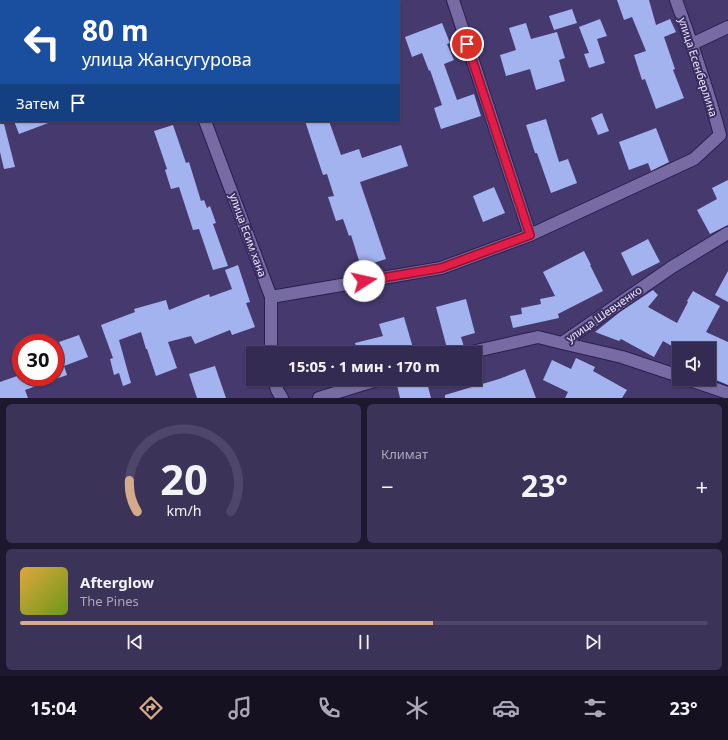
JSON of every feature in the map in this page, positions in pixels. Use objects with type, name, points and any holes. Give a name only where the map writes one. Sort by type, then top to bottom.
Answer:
[{"type":"street","points":[[271,297],[441,268],[530,235],[453,0]]},
{"type":"street","name":"улица Есенберлина","points":[[530,235],[694,159],[720,135],[712,103],[676,0]]},
{"type":"street","points":[[692,44],[728,27]]},
{"type":"street","name":"улица Есим хана","points":[[205,122],[271,297],[271,346]]},
{"type":"street","name":"улица Шевченко","points":[[482,350],[538,337],[562,343],[672,267],[728,233]]},
{"type":"street","points":[[562,343],[622,357],[672,374]]},
{"type":"street","points":[[276,386],[282,398]]},
{"type":"street","points":[[319,398],[358,386]]},
{"type":"street","points":[[708,386],[728,393]]},
{"type":"building","points":[[617,0],[649,0],[656,25],[670,19],[676,32],[664,37],[675,69],[673,70],[684,98],[656,109],[645,79],[642,80],[634,55],[646,51],[632,17],[624,20]]},
{"type":"building","points":[[572,9],[577,23],[554,30],[549,16]]},
{"type":"building","points":[[600,19],[607,36],[597,39],[605,63],[589,68],[584,54],[589,53],[579,27]]},
{"type":"building","points":[[442,23],[450,43],[447,44],[454,60],[444,64],[457,100],[474,94],[481,116],[441,129],[434,108],[442,105],[430,70],[429,71],[422,53],[412,57],[405,37]]},
{"type":"building","points":[[526,23],[531,39],[557,32],[565,58],[559,60],[565,81],[536,90],[530,69],[506,76],[500,55],[516,50],[509,28]]},
{"type":"building","points":[[602,113],[609,131],[598,135],[591,118]]},
{"type":"building","points":[[546,119],[559,162],[568,159],[577,183],[551,193],[537,153],[535,153],[526,125]]},
{"type":"building","points":[[14,122],[51,122],[19,134]]},
{"type":"building","points":[[305,122],[329,122],[341,155],[359,149],[362,158],[401,145],[408,166],[360,182],[386,259],[361,267],[351,235],[349,236],[343,219],[336,221],[328,197],[334,196],[327,174],[323,175]]},
{"type":"building","points":[[0,124],[4,124],[15,167],[4,169],[0,152]]},
{"type":"building","points":[[173,125],[186,163],[189,162],[201,201],[204,200],[207,208],[210,206],[216,223],[213,224],[228,266],[213,270],[199,229],[193,230],[179,187],[171,189],[165,170],[167,169],[154,131]]},
{"type":"building","points":[[656,128],[669,162],[651,171],[648,163],[629,170],[619,142]]},
{"type":"building","points":[[728,180],[728,225],[710,234],[697,210],[717,199],[712,188]]},
{"type":"building","points":[[494,187],[505,213],[483,222],[473,196]]},
{"type":"building","points":[[648,239],[660,262],[632,276],[621,253]]},
{"type":"building","points":[[584,251],[603,291],[558,314],[559,318],[513,328],[510,316],[522,314],[521,308],[541,304],[540,299],[555,296],[543,272]]},
{"type":"building","points":[[238,265],[250,302],[246,303],[255,327],[232,335],[230,330],[195,344],[191,336],[168,342],[177,368],[156,376],[141,332],[119,340],[131,383],[123,386],[119,373],[114,375],[110,359],[113,358],[101,325],[135,312],[134,309],[166,300],[169,310],[209,294],[210,297],[232,289],[225,270]]},
{"type":"building","points":[[728,271],[728,302],[715,295]]},
{"type":"building","points":[[653,290],[658,295],[648,307],[677,323],[693,291],[720,306],[706,332],[728,342],[728,385],[716,380],[716,342],[672,342],[672,346],[663,341],[654,357],[621,339],[619,341],[595,332],[620,312]]},
{"type":"building","points":[[466,299],[475,333],[461,337],[464,346],[446,346],[436,307]]},
{"type":"building","points":[[404,317],[412,346],[356,346],[355,343],[383,336],[379,324]]},
{"type":"building","points":[[79,335],[88,357],[64,366],[64,340]]},
{"type":"building","points":[[576,358],[595,367],[593,371],[627,390],[622,398],[565,398],[568,392],[543,380],[552,360],[571,369]]},
{"type":"building","points":[[64,366],[67,375],[64,376]]},
{"type":"building","points":[[215,366],[226,398],[197,398],[189,374]]},
{"type":"building","points":[[525,369],[536,398],[445,398],[445,395],[475,386],[482,386],[482,384]]},
{"type":"building","points":[[12,378],[12,386],[36,386],[25,390],[28,398],[0,398],[0,382]]},
{"type":"building","points":[[397,386],[428,386],[431,398],[400,398]]},
{"type":"route","points":[[364,281],[441,268],[530,235],[467,44]]}]
